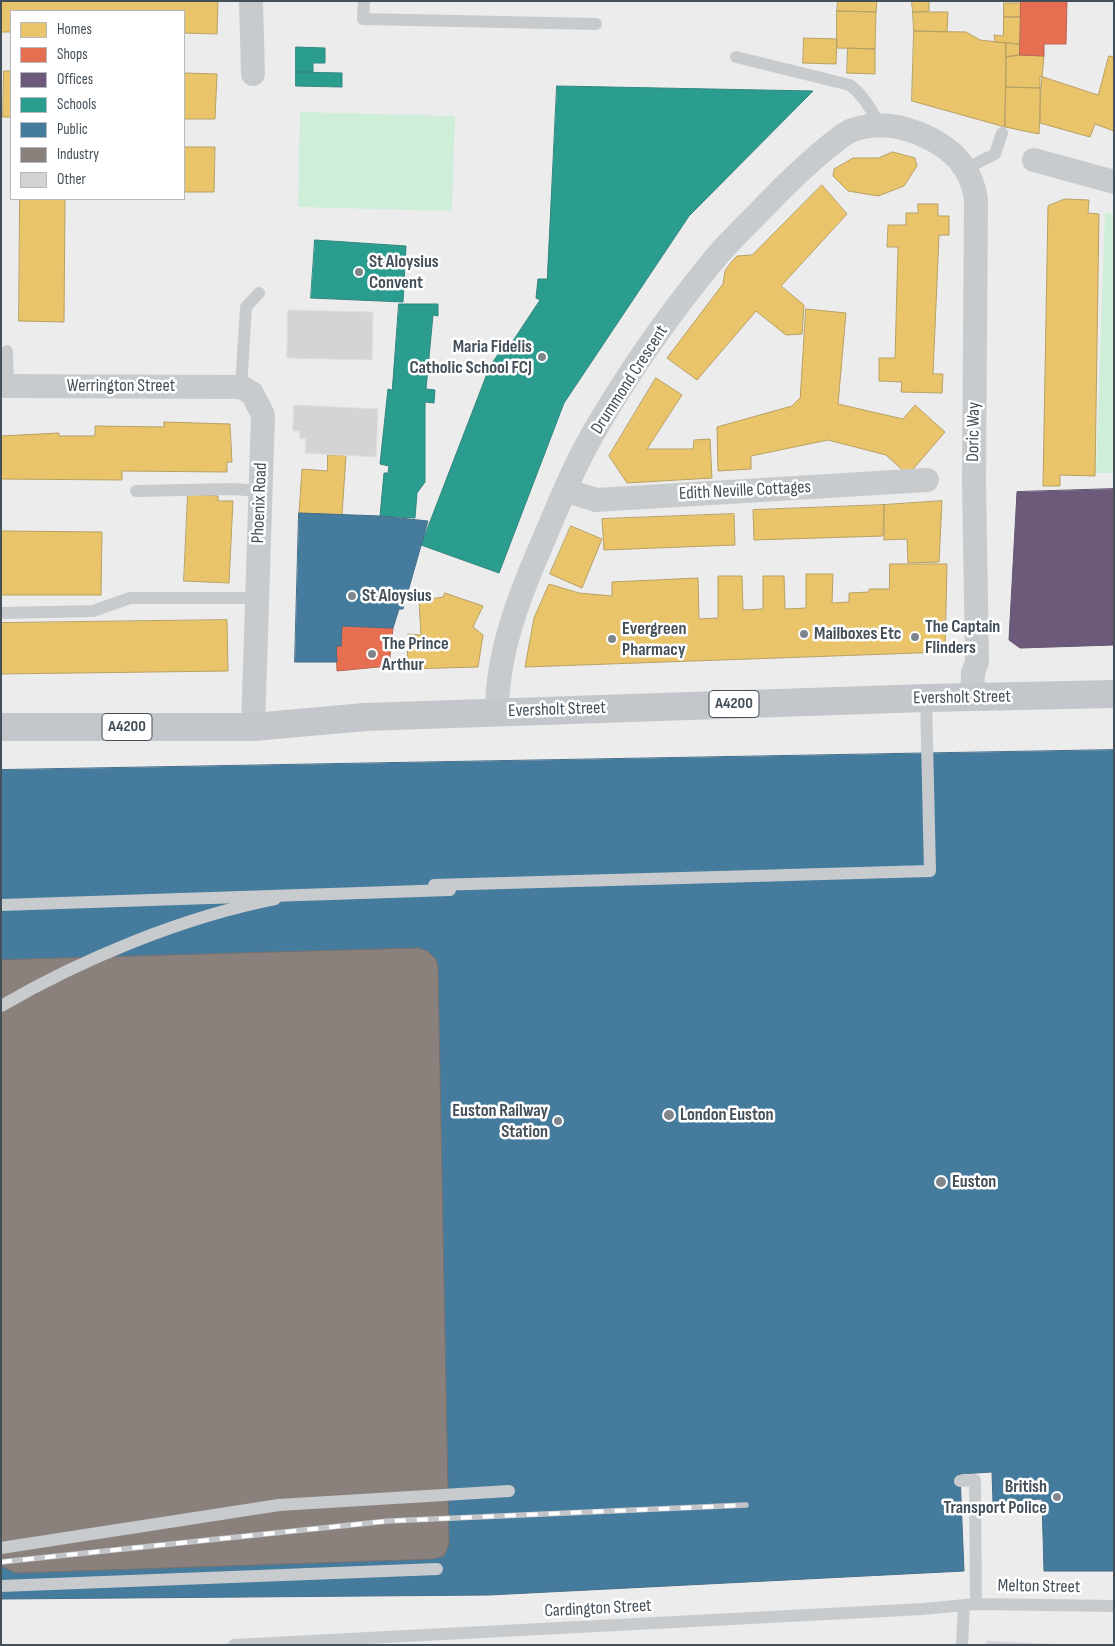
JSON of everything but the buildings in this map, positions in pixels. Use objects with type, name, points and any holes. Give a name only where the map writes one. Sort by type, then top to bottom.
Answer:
[{"type":"main road","name":"Eversholt Street","points":[[1,727],[253,727],[365,717],[934,698],[1114,694]]},
{"type":"street","points":[[251,1],[253,74]]},
{"type":"street","points":[[878,123],[914,131],[938,142],[956,155],[966,168]]},
{"type":"street","name":"Drummond Crescent","points":[[497,712],[499,673],[521,593],[565,490],[597,426],[643,355],[712,261],[806,164],[848,132],[878,123]]},
{"type":"street","points":[[1034,160],[1114,182]]},
{"type":"street","name":"Doric Way","points":[[966,168],[974,185],[976,200],[974,492],[976,662],[973,673],[972,698]]},
{"type":"street","name":"Werrington Street","points":[[4,386],[241,387]]},
{"type":"street","name":"Phoenix Road","points":[[241,387],[252,393],[262,415],[253,727]]},
{"type":"street","name":"Edith Neville Cottages","points":[[565,490],[596,500],[927,480]]},
{"type":"lane","points":[[364,1],[363,19],[596,24]]},
{"type":"lane","points":[[736,57],[850,85],[857,90],[878,123]]},
{"type":"lane","points":[[966,168],[995,154],[1002,133]]},
{"type":"lane","points":[[241,387],[246,307],[259,293]]},
{"type":"lane","points":[[4,386],[8,351]]},
{"type":"lane","points":[[136,491],[233,489],[260,491]]},
{"type":"lane","points":[[1,613],[93,611],[130,598],[257,598]]},
{"type":"lane","points":[[1,1006],[122,946],[244,905],[313,892],[446,884],[930,871],[934,698]]},
{"type":"lane","points":[[1,905],[450,890]]},
{"type":"lane","points":[[960,1481],[975,1480],[970,1605],[962,1645]]},
{"type":"lane","points":[[1,1548],[279,1504],[509,1491]]},
{"type":"lane","points":[[1,1586],[437,1569]]},
{"type":"lane","name":"Melton Street","points":[[970,1605],[1114,1606]]},
{"type":"lane","name":"Cardington Street","points":[[234,1645],[884,1612],[970,1605]]},
{"type":"green space","points":[[300,112],[455,116],[452,211],[298,207]]},
{"type":"green space","points":[[1105,212],[1114,214],[1114,473],[1096,473]]},
{"type":"railway","points":[[1,1562],[388,1521],[746,1505]]},
{"type":"place","name":"St Aloysius Convent","points":[[359,272]]},
{"type":"place","name":"Maria Fidelis Catholic School FCJ","points":[[542,357]]},
{"type":"place","name":"St Aloysius","points":[[352,596]]},
{"type":"place","name":"Mailboxes Etc","points":[[804,634]]},
{"type":"place","name":"The Captain Flinders","points":[[915,637]]},
{"type":"place","name":"Evergreen Pharmacy","points":[[612,639]]},
{"type":"place","name":"The Prince Arthur","points":[[372,654]]},
{"type":"place","name":"London Euston","points":[[669,1115]]},
{"type":"place","name":"Euston Railway Station","points":[[558,1121]]},
{"type":"place","name":"Euston","points":[[941,1182]]},
{"type":"place","name":"British Transport Police","points":[[1057,1497]]}]
